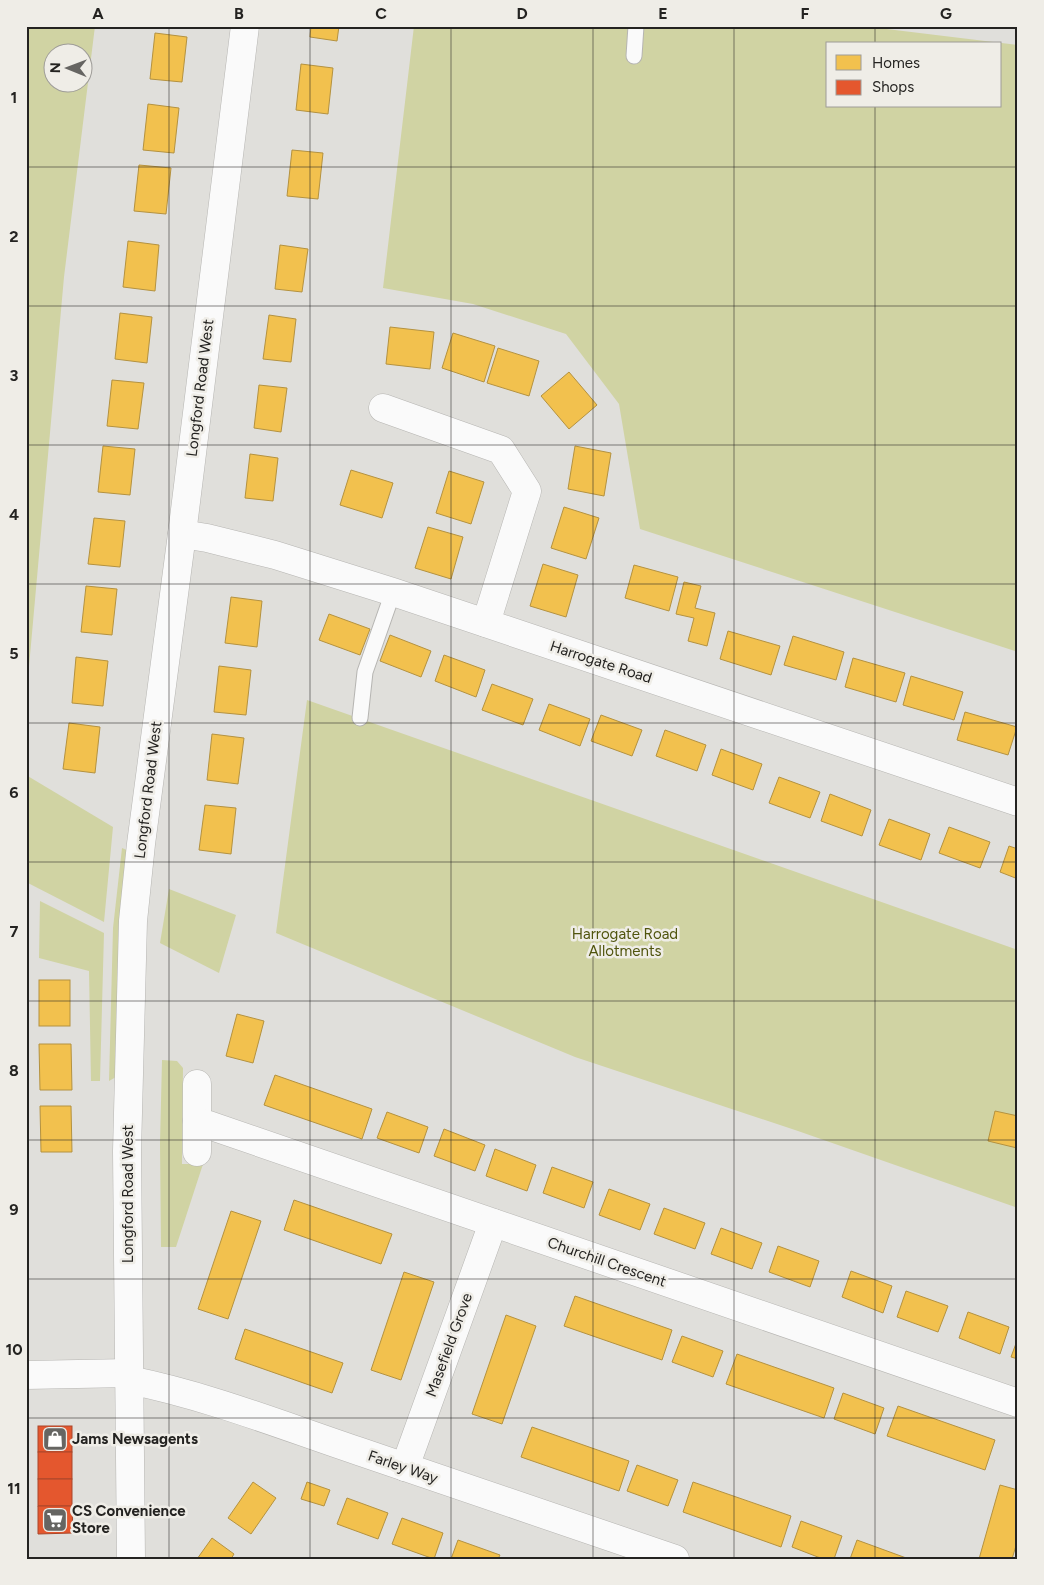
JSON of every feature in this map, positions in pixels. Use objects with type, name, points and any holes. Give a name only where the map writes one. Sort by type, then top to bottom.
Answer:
[{"type":"street","name":"Longford Road West","points":[[132,1559],[127,1151],[133,921],[141,844],[182,534],[245,26]]},
{"type":"street","points":[[383,408],[500,450],[527,491],[486,623]]},
{"type":"street","name":"Harrogate Road","points":[[182,534],[207,538],[275,556],[393,592],[1018,802]]},
{"type":"street","points":[[197,1084],[197,1152]]},
{"type":"street","name":"Churchill Crescent","points":[[197,1121],[1018,1403]]},
{"type":"street","name":"Masefield Grove","points":[[405,1467],[494,1223]]},
{"type":"street","name":"Farley Way","points":[[26,1375],[129,1377],[266,1419],[675,1559]]},
{"type":"lane","points":[[634,56],[636,26]]},
{"type":"lane","points":[[360,718],[365,672],[393,592]]},
{"type":"green space","points":[[26,26],[95,26],[92,50],[92,42],[42,42],[42,92],[87,92],[64,277],[26,700]]},
{"type":"green space","points":[[414,26],[862,26],[993,42],[826,42],[826,108],[1002,108],[1002,43],[1018,45],[1018,652],[640,529],[619,404],[566,334],[473,304],[383,288]]},
{"type":"green space","name":"Harrogate Road Allotments","points":[[307,700],[1018,950],[1018,1208],[798,1131],[575,1057],[276,933]]},
{"type":"green space","points":[[26,775],[113,827],[104,922],[26,882]]},
{"type":"green space","points":[[122,848],[129,851],[116,1077],[109,1081],[113,928]]},
{"type":"green space","points":[[169,889],[236,915],[219,973],[160,943]]},
{"type":"green space","points":[[40,901],[104,933],[100,1081],[91,1081],[89,971],[39,958]]},
{"type":"green space","points":[[162,1060],[177,1061],[183,1068],[182,1164],[203,1164],[176,1247],[161,1247],[160,1143]]},
{"type":"building: Homes","points":[[311,26],[339,26],[337,41],[310,37]]},
{"type":"building: Homes","points":[[155,33],[187,37],[182,82],[150,79]]},
{"type":"building: Homes","points":[[301,64],[333,68],[328,114],[296,110]]},
{"type":"building: Homes","points":[[148,104],[179,108],[174,153],[143,150]]},
{"type":"building: Homes","points":[[292,150],[323,153],[318,199],[287,196]]},
{"type":"building: Homes","points":[[139,165],[171,168],[166,214],[134,211]]},
{"type":"building: Homes","points":[[128,241],[159,245],[155,291],[123,287]]},
{"type":"building: Homes","points":[[280,245],[308,249],[302,292],[275,289]]},
{"type":"building: Homes","points":[[120,313],[152,317],[147,363],[115,359]]},
{"type":"building: Homes","points":[[269,315],[296,319],[291,362],[263,359]]},
{"type":"building: Homes","points":[[390,327],[434,332],[430,369],[386,364]]},
{"type":"building: Homes","points":[[453,333],[495,346],[484,382],[442,368]]},
{"type":"building: Homes","points":[[498,348],[539,361],[529,396],[487,383]]},
{"type":"building: Homes","points":[[569,372],[597,405],[569,429],[541,396]]},
{"type":"building: Homes","points":[[112,380],[144,383],[138,429],[107,426]]},
{"type":"building: Homes","points":[[259,385],[287,388],[281,432],[254,428]]},
{"type":"building: Homes","points":[[103,446],[135,449],[130,495],[98,492]]},
{"type":"building: Homes","points":[[575,446],[611,453],[604,496],[568,489]]},
{"type":"building: Homes","points":[[250,454],[278,458],[273,501],[245,498]]},
{"type":"building: Homes","points":[[351,470],[393,483],[382,518],[340,505]]},
{"type":"building: Homes","points":[[449,471],[484,482],[471,524],[436,513]]},
{"type":"building: Homes","points":[[564,507],[599,518],[586,559],[551,548]]},
{"type":"building: Homes","points":[[94,518],[125,521],[120,567],[88,564]]},
{"type":"building: Homes","points":[[428,527],[463,537],[451,579],[415,568]]},
{"type":"building: Homes","points":[[543,564],[578,575],[566,617],[530,606]]},
{"type":"building: Homes","points":[[634,565],[678,577],[669,611],[625,598]]},
{"type":"building: Homes","points":[[684,582],[701,586],[695,608],[715,613],[707,646],[688,641],[694,618],[676,614]]},
{"type":"building: Homes","points":[[86,586],[117,589],[112,635],[81,632]]},
{"type":"building: Homes","points":[[231,597],[262,601],[257,647],[225,643]]},
{"type":"building: Homes","points":[[329,614],[370,629],[360,655],[319,640]]},
{"type":"building: Homes","points":[[728,631],[780,646],[771,675],[720,659]]},
{"type":"building: Homes","points":[[390,635],[431,651],[421,677],[380,661]]},
{"type":"building: Homes","points":[[793,636],[844,652],[836,680],[784,665]]},
{"type":"building: Homes","points":[[444,655],[485,670],[476,697],[435,681]]},
{"type":"building: Homes","points":[[76,657],[108,661],[103,706],[72,703]]},
{"type":"building: Homes","points":[[853,658],[905,673],[896,702],[845,687]]},
{"type":"building: Homes","points":[[219,666],[251,670],[246,715],[214,712]]},
{"type":"building: Homes","points":[[911,676],[963,692],[954,720],[903,705]]},
{"type":"building: Homes","points":[[492,684],[533,699],[523,725],[482,710]]},
{"type":"building: Homes","points":[[549,704],[590,719],[580,746],[539,730]]},
{"type":"building: Homes","points":[[965,712],[1017,727],[1008,755],[957,740]]},
{"type":"building: Homes","points":[[601,715],[642,730],[632,756],[591,741]]},
{"type":"building: Homes","points":[[69,723],[100,727],[95,773],[63,769]]},
{"type":"building: Homes","points":[[665,730],[706,745],[697,771],[656,756]]},
{"type":"building: Homes","points":[[212,734],[244,738],[238,784],[207,780]]},
{"type":"building: Homes","points":[[721,749],[762,764],[753,790],[712,775]]},
{"type":"building: Homes","points":[[779,777],[820,792],[810,818],[769,803]]},
{"type":"building: Homes","points":[[830,794],[871,810],[862,836],[821,821]]},
{"type":"building: Homes","points":[[205,805],[236,808],[231,854],[199,850]]},
{"type":"building: Homes","points":[[889,819],[930,834],[921,860],[879,845]]},
{"type":"building: Homes","points":[[949,827],[990,842],[980,868],[939,853]]},
{"type":"building: Homes","points":[[1009,846],[1018,849],[1018,879],[1000,872]]},
{"type":"building: Homes","points":[[39,980],[70,980],[70,1026],[39,1026]]},
{"type":"building: Homes","points":[[237,1014],[264,1021],[253,1063],[226,1056]]},
{"type":"building: Homes","points":[[39,1044],[71,1044],[72,1090],[40,1090]]},
{"type":"building: Homes","points":[[275,1075],[372,1109],[362,1139],[264,1105]]},
{"type":"building: Homes","points":[[40,1106],[71,1106],[72,1152],[41,1152]]},
{"type":"building: Homes","points":[[995,1111],[1018,1116],[1017,1148],[988,1141]]},
{"type":"building: Homes","points":[[387,1112],[428,1127],[419,1153],[377,1138]]},
{"type":"building: Homes","points":[[444,1129],[485,1145],[475,1171],[434,1156]]},
{"type":"building: Homes","points":[[495,1149],[536,1165],[527,1191],[486,1176]]},
{"type":"building: Homes","points":[[552,1167],[593,1182],[584,1208],[543,1193]]},
{"type":"building: Homes","points":[[609,1189],[650,1204],[640,1230],[599,1215]]},
{"type":"building: Homes","points":[[294,1200],[392,1234],[381,1264],[284,1230]]},
{"type":"building: Homes","points":[[664,1208],[705,1223],[695,1249],[654,1234]]},
{"type":"building: Homes","points":[[231,1211],[261,1221],[228,1319],[198,1309]]},
{"type":"building: Homes","points":[[721,1228],[762,1243],[752,1269],[711,1254]]},
{"type":"building: Homes","points":[[778,1246],[819,1261],[810,1287],[769,1272]]},
{"type":"building: Homes","points":[[851,1271],[892,1286],[883,1313],[842,1297]]},
{"type":"building: Homes","points":[[404,1272],[434,1282],[401,1380],[371,1370]]},
{"type":"building: Homes","points":[[906,1291],[948,1306],[938,1332],[897,1317]]},
{"type":"building: Homes","points":[[575,1296],[672,1330],[662,1360],[564,1326]]},
{"type":"building: Homes","points":[[968,1312],[1009,1327],[1000,1354],[959,1338]]},
{"type":"building: Homes","points":[[506,1315],[536,1326],[502,1424],[472,1414]]},
{"type":"building: Homes","points":[[245,1329],[343,1363],[332,1393],[235,1359]]},
{"type":"building: Homes","points":[[682,1336],[723,1351],[713,1377],[672,1362]]},
{"type":"building: Homes","points":[[1018,1338],[1018,1359],[1011,1357]]},
{"type":"building: Homes","points":[[737,1354],[834,1388],[824,1418],[726,1384]]},
{"type":"building: Homes","points":[[843,1393],[884,1408],[875,1434],[834,1419]]},
{"type":"building: Homes","points":[[898,1406],[995,1440],[985,1470],[887,1436]]},
{"type":"building: Homes","points":[[532,1427],[629,1461],[619,1491],[521,1457]]},
{"type":"building: Homes","points":[[637,1465],[678,1480],[668,1506],[627,1491]]},
{"type":"building: Homes","points":[[253,1482],[276,1498],[251,1534],[228,1518]]},
{"type":"building: Homes","points":[[307,1482],[330,1490],[324,1506],[301,1499]]},
{"type":"building: Homes","points":[[693,1482],[791,1516],[781,1547],[683,1512]]},
{"type":"building: Homes","points":[[1000,1485],[1018,1490],[1018,1539],[1012,1559],[979,1559]]},
{"type":"building: Homes","points":[[347,1498],[388,1513],[378,1539],[337,1524]]},
{"type":"building: Homes","points":[[402,1518],[443,1533],[434,1559],[392,1544]]},
{"type":"building: Homes","points":[[801,1521],[842,1536],[834,1559],[823,1559],[792,1547]]},
{"type":"building: Homes","points":[[212,1538],[234,1554],[231,1559],[197,1559]]},
{"type":"building: Homes","points":[[458,1540],[500,1555],[498,1559],[451,1559]]},
{"type":"building: Homes","points":[[857,1540],[909,1559],[850,1559]]},
{"type":"building: Shops","name":"Jams Newsagents","points":[[38,1426],[72,1426],[72,1452],[38,1452]]},
{"type":"building: Shops","points":[[38,1452],[72,1452],[72,1479],[38,1479]]},
{"type":"building: Shops","points":[[38,1479],[72,1479],[72,1506],[38,1506]]},
{"type":"building: Shops","name":"CS Convenience Store","points":[[38,1506],[72,1506],[73,1533],[38,1534]]},
{"type":"place","name":"Jams Newsagents","points":[[55,1439]]},
{"type":"place","name":"CS Convenience Store","points":[[55,1520]]}]
